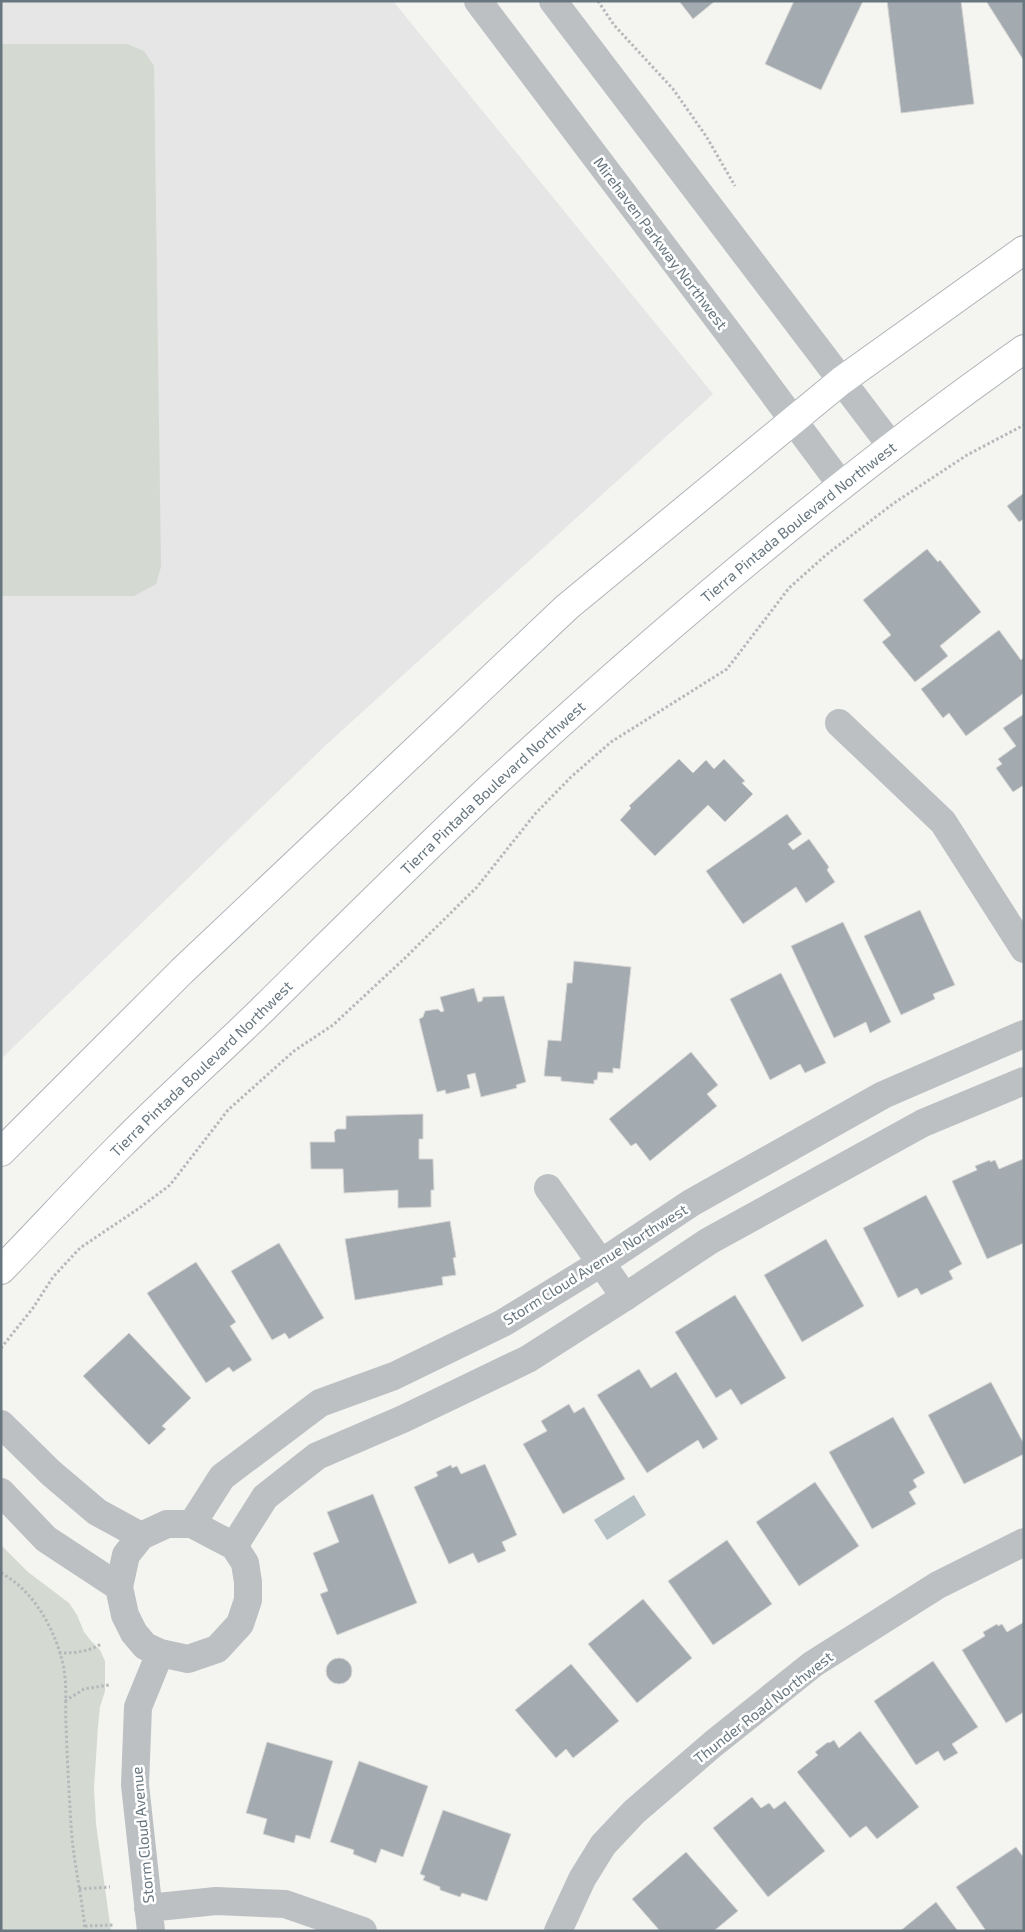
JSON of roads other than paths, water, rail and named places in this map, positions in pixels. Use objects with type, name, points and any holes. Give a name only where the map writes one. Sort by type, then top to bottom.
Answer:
[{"type":"main road","points":[[1,1152],[182,971],[568,607],[841,381],[1024,250]]},
{"type":"main road","name":"Tierra Pintada Boulevard Northwest","points":[[1,1270],[123,1143],[212,1059],[348,925],[493,785],[628,663],[774,539],[892,447],[1024,349]]},
{"type":"street","name":"Mirehaven Parkway Northwest","points":[[478,1],[842,486]]},
{"type":"street","points":[[553,1],[892,447]]},
{"type":"street","points":[[839,723],[943,822],[1024,949]]},
{"type":"street","name":"Storm Cloud Avenue Northwest","points":[[192,1524],[222,1477],[320,1403],[394,1376],[503,1323],[601,1263],[691,1203],[883,1095],[1024,1034]]},
{"type":"street","points":[[234,1546],[265,1497],[317,1456],[403,1419],[528,1359],[709,1241],[923,1123],[1024,1081]]},
{"type":"street","points":[[548,1188],[625,1297]]},
{"type":"street","points":[[1,1424],[52,1473],[97,1512],[141,1536]]},
{"type":"street","points":[[1,1492],[46,1539],[119,1587]]},
{"type":"street","points":[[167,1524],[192,1524],[234,1546],[245,1564],[248,1600],[240,1624],[217,1649],[188,1659],[160,1653],[145,1646],[134,1633],[125,1615],[119,1587],[126,1555],[141,1536],[167,1524]]},
{"type":"street","name":"Thunder Road Northwest","points":[[558,1931],[582,1879],[603,1845],[634,1812],[713,1744],[813,1664],[938,1585],[1024,1542]]},
{"type":"street","name":"Storm Cloud Avenue","points":[[149,1920],[135,1785],[138,1707],[160,1653]]},
{"type":"street","points":[[149,1920],[216,1901],[285,1904],[363,1931]]}]
